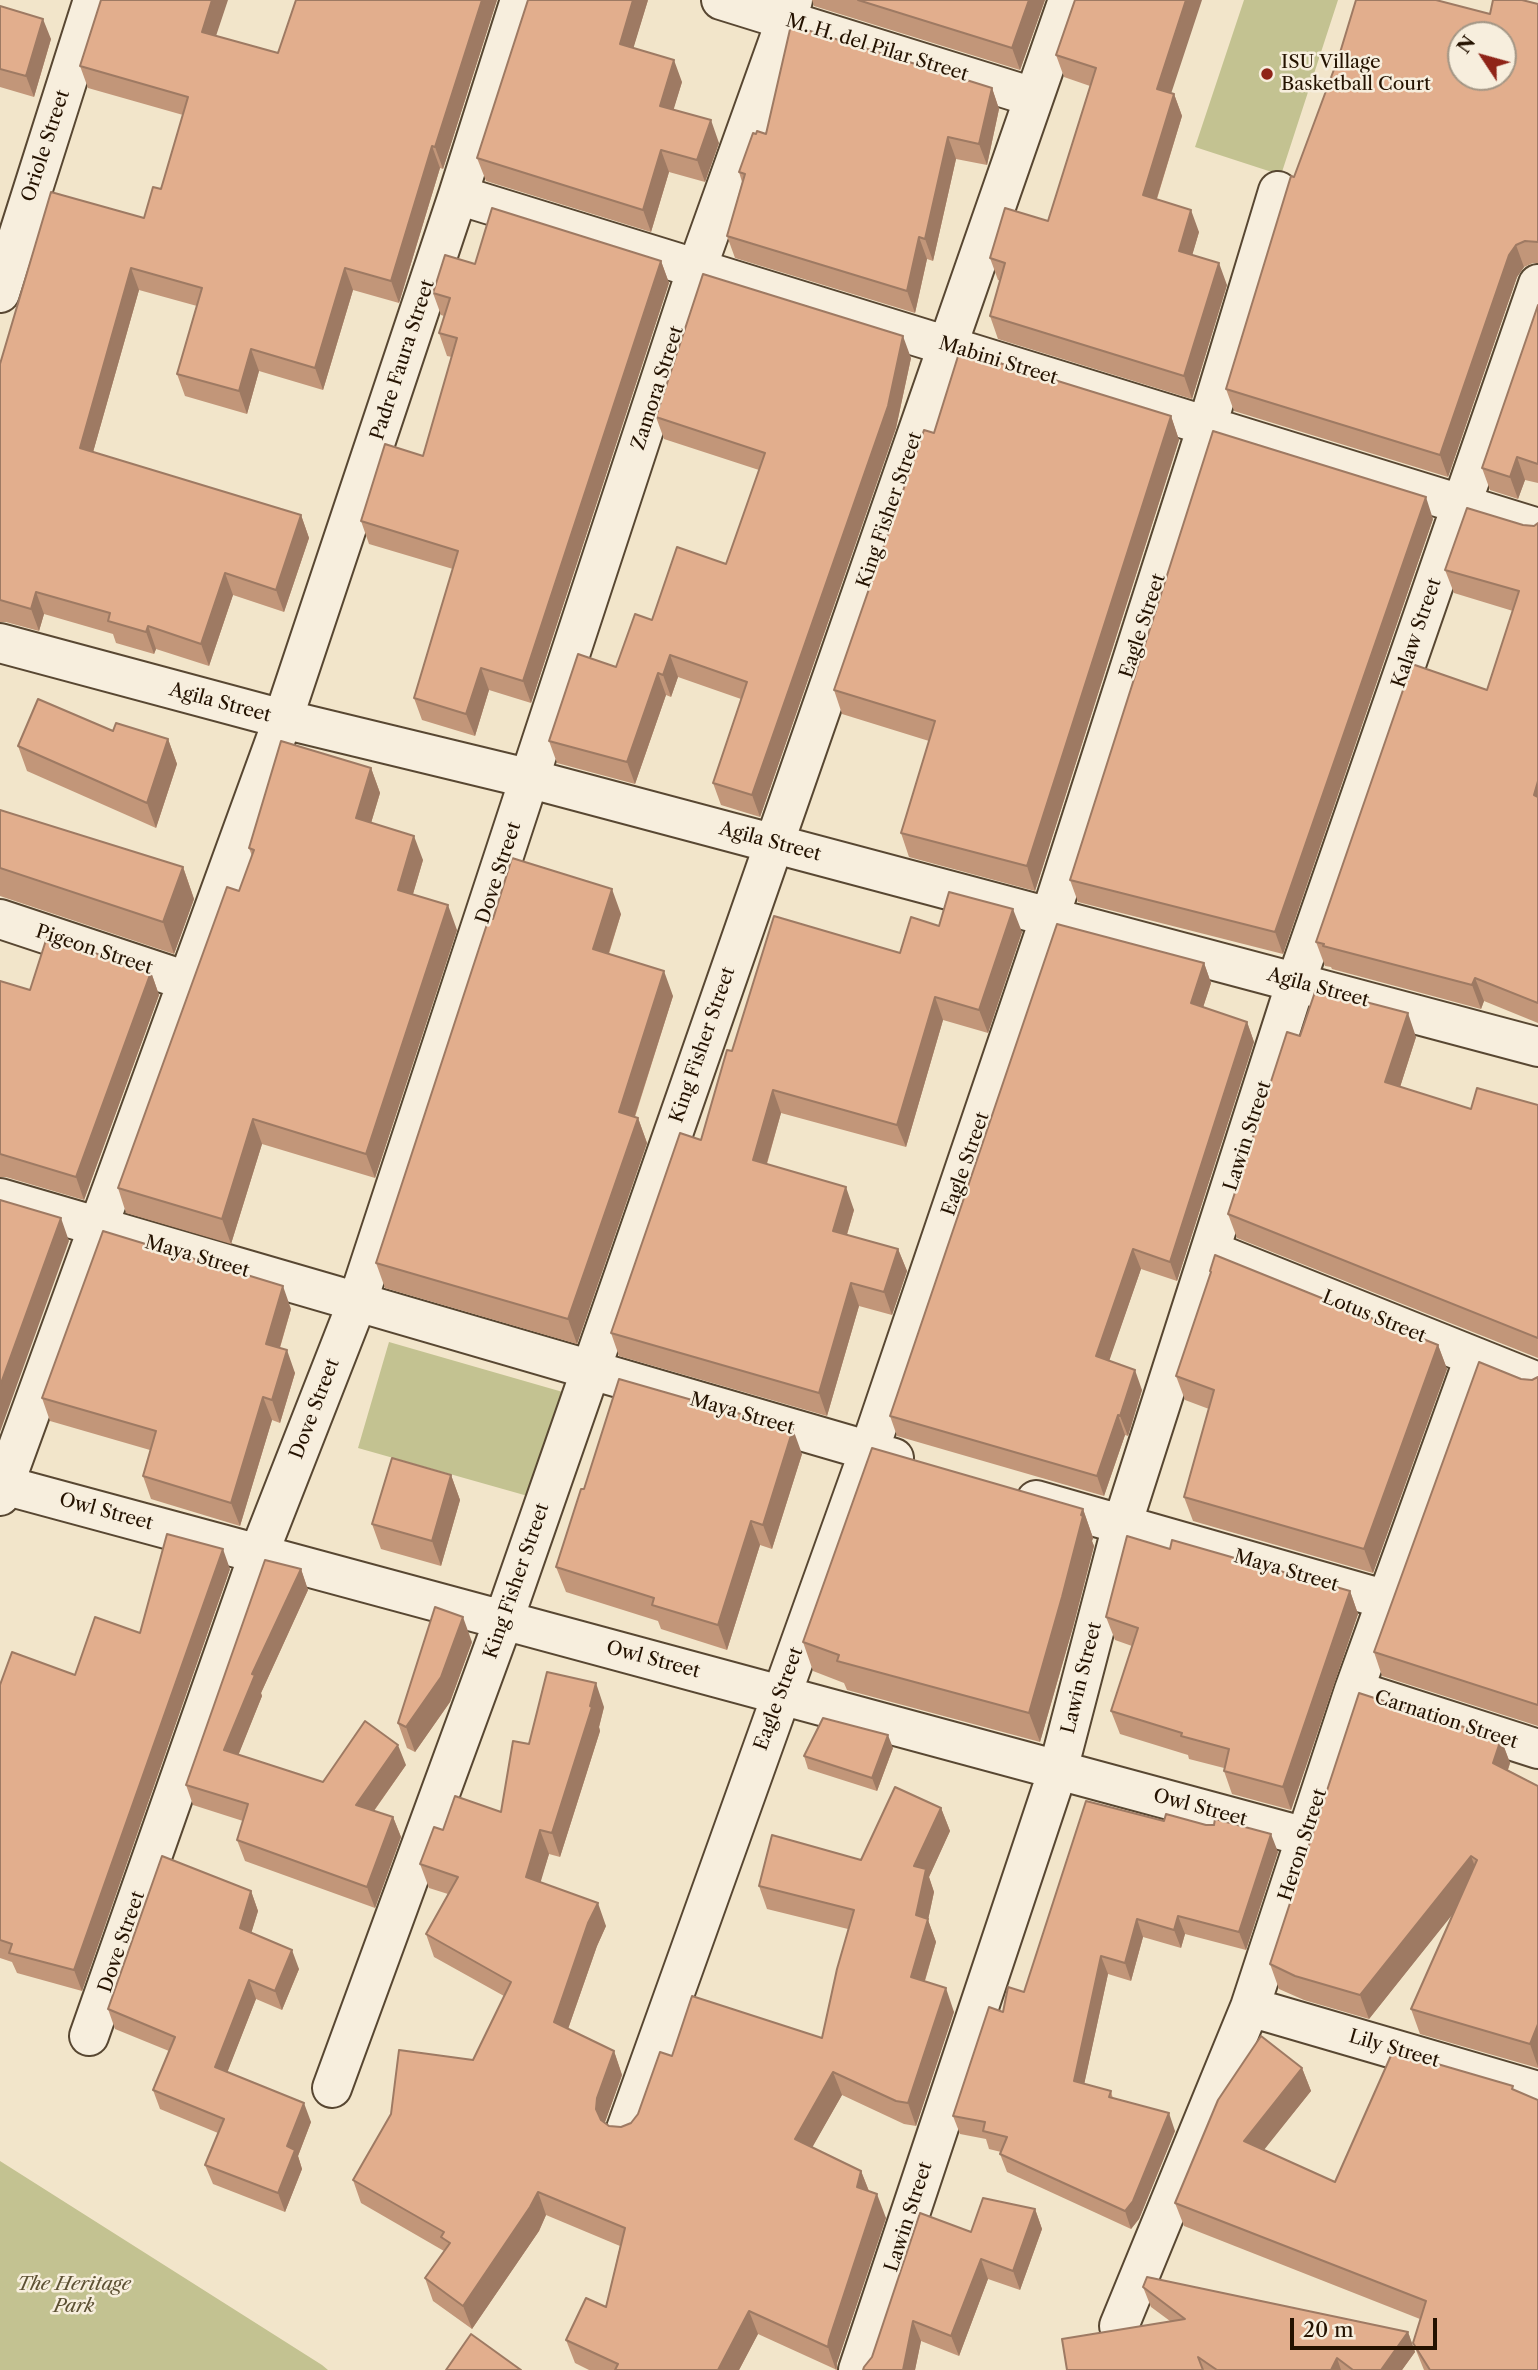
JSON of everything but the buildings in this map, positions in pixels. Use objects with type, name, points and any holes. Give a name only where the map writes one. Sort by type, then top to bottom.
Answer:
[{"type":"street","name":"Oriole Street","points":[[0,293],[93,0]]},
{"type":"street","name":"Padre Faura Street","points":[[283,719],[458,195],[520,0]]},
{"type":"street","name":"M. H. del Pilar Street","points":[[721,0],[789,10],[1033,97]]},
{"type":"street","name":"King Fisher Street","points":[[332,2088],[504,1619],[1068,0]]},
{"type":"street","name":"Zamora Street","points":[[531,779],[696,268],[789,10]]},
{"type":"street","name":"Eagle Street","points":[[626,2129],[869,1451],[1050,917],[1207,426],[1278,191]]},
{"type":"street","name":"Mabini Street","points":[[458,195],[1538,528]]},
{"type":"street","name":"Kalaw Street","points":[[1296,982],[1538,284]]},
{"type":"street","name":"Agila Street","points":[[0,643],[283,719],[531,779],[1538,1047]]},
{"type":"street","points":[[1,1488],[283,719]]},
{"type":"street","name":"Dove Street","points":[[89,2036],[259,1553],[357,1303],[531,779]]},
{"type":"street","name":"Pigeon Street","points":[[0,919],[187,981]]},
{"type":"street","name":"Lawin Street","points":[[858,2370],[1058,1770],[1122,1525],[1296,982]]},
{"type":"street","name":"Maya Street","points":[[0,1198],[922,1466]]},
{"type":"street","name":"Lotus Street","points":[[1211,1251],[1538,1382]]},
{"type":"street","name":"Heron Street","points":[[1119,2326],[1250,2007],[1354,1690],[1474,1358]]},
{"type":"street","name":"Owl Street","points":[[1,1488],[259,1553],[1306,1837]]},
{"type":"street","name":"Maya Street","points":[[1002,1490],[1387,1600]]},
{"type":"street","name":"Carnation Street","points":[[1354,1690],[1538,1749]]},
{"type":"street","name":"Lily Street","points":[[1250,2007],[1538,2091]]},
{"type":"green space","name":"ISU Village Basketball Court","points":[[1244,0],[1338,0],[1281,175],[1195,147]]},
{"type":"green space","points":[[389,1342],[587,1399],[556,1504],[358,1448]]},
{"type":"green space","name":"The Heritage Park","points":[[0,2161],[322,2365],[328,2370],[0,2370]]},
{"type":"place","name":"ISU Village Basketball Court","points":[[1267,74]]}]
